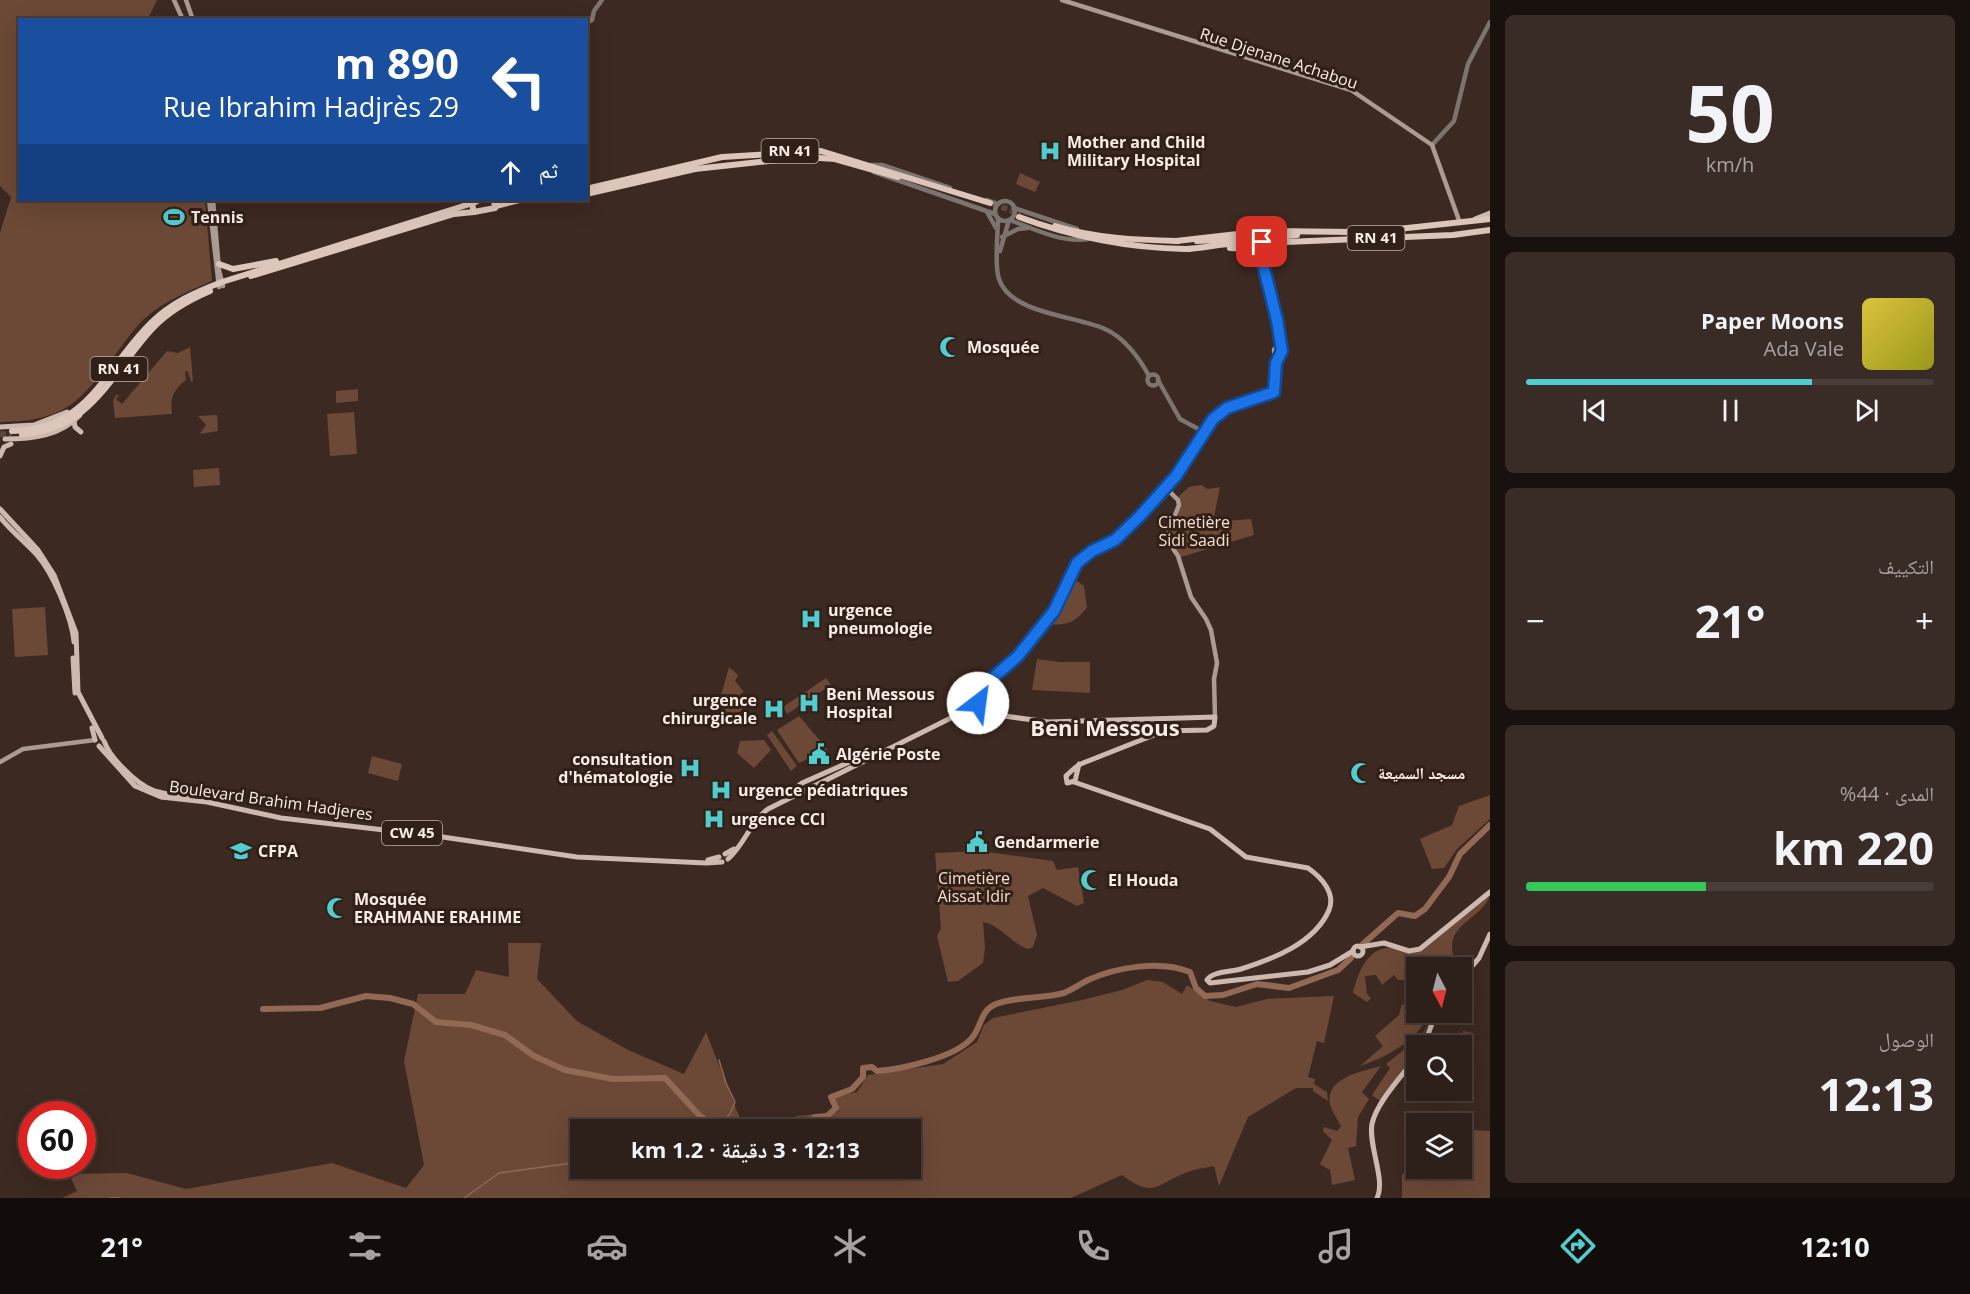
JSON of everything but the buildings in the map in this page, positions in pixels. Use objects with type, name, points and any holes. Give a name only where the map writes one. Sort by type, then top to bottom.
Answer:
[{"type":"highway","name":"RN 41","points":[[588,189],[712,158],[827,151],[989,207]]},
{"type":"highway","points":[[695,169],[752,159],[752,154]]},
{"type":"highway","name":"RN 41","points":[[588,194],[695,169],[812,157],[835,159],[870,167]]},
{"type":"highway","name":"RN 41","points":[[474,201],[292,259],[221,284],[187,296],[157,317],[84,405],[61,420],[40,428],[12,433],[50,429],[81,414],[99,396],[158,323],[188,301],[221,284],[454,214],[474,212]]},
{"type":"highway","points":[[476,201],[471,208],[474,212],[484,212],[495,203],[511,201]]},
{"type":"highway","name":"RN 41","points":[[1019,216],[1089,237],[1142,246],[1211,248],[1244,244],[1453,235],[1490,230]]},
{"type":"highway","name":"RN 41","points":[[1089,237],[1258,244],[1313,232],[1353,232],[1490,219]]},
{"type":"highway","points":[[1176,241],[1264,231],[1313,232]]},
{"type":"highway","points":[[1211,248],[1247,249],[1259,262]]},
{"type":"highway","points":[[219,264],[233,269],[292,259]]},
{"type":"main road","points":[[174,0],[182,18]]},
{"type":"main road","points":[[186,0],[192,18]]},
{"type":"main road","name":"Rue Djenane Achabou","points":[[1062,0],[1351,90],[1432,145]]},
{"type":"main road","points":[[1432,145],[1462,223],[1490,213]]},
{"type":"main road","points":[[211,201],[221,284]]},
{"type":"main road","points":[[211,201],[221,284]]},
{"type":"main road","points":[[1258,244],[1259,262],[1267,285]]},
{"type":"main road","points":[[1215,717],[1048,722],[984,711],[975,704],[984,687],[1018,656],[1054,611],[1077,563],[1092,551],[1115,540],[1166,489],[1213,419],[1227,408],[1272,394],[1279,332],[1258,244]]},
{"type":"main road","points":[[0,427],[47,422],[93,395]]},
{"type":"main road","points":[[0,427],[5,431],[2,440],[48,435],[74,421],[81,414]]},
{"type":"main road","points":[[74,421],[75,427],[81,432]]},
{"type":"main road","points":[[0,456],[4,447],[11,444]]},
{"type":"main road","points":[[1166,489],[1178,500],[1179,505],[1166,538],[1178,556],[1191,597],[1206,619],[1213,639],[1217,663],[1214,679],[1214,726],[1207,730],[1164,732],[1079,764],[1073,777],[1087,787],[1210,829],[1246,857],[1308,868],[1316,873],[1327,888],[1332,902],[1306,938],[1292,948],[1241,969],[1212,975],[1207,980],[1210,984],[1308,972],[1330,965],[1353,951],[1355,947],[1361,950],[1384,943],[1409,951],[1420,949],[1490,892]]},
{"type":"main road","points":[[0,509],[44,557],[57,587]]},
{"type":"main road","name":"CW 45","points":[[0,517],[41,560],[57,587],[75,636],[73,688],[99,742]]},
{"type":"main road","name":"Boulevard Brahim Hadjeres","points":[[99,742],[135,786],[153,795],[207,802],[281,818],[338,822],[586,858],[723,858],[739,849],[759,816],[800,788],[975,704]]},
{"type":"main road","points":[[0,762],[23,749],[99,742]]},
{"type":"main road","points":[[1472,966],[1479,958],[1490,934]]},
{"type":"main road","points":[[1377,1198],[1380,1190],[1372,1141],[1374,1117],[1406,1071]]},
{"type":"street","points":[[588,23],[592,20],[594,11],[602,0]]},
{"type":"street","points":[[1432,145],[1454,121],[1468,64],[1490,22]]},
{"type":"street","points":[[989,207],[1006,201],[1031,228]]},
{"type":"street","points":[[998,204],[996,216],[1000,236],[999,279],[1005,290],[1027,306],[1107,329],[1125,344],[1158,380],[1183,422],[1204,432]]},
{"type":"street","points":[[989,207],[1003,221],[1019,216]]},
{"type":"street","points":[[989,207],[1000,236]]},
{"type":"street","points":[[1000,236],[1014,208]]},
{"type":"street","points":[[1000,236],[1018,229],[1031,228],[1075,240],[1089,237]]},
{"type":"street","points":[[1152,375],[1148,382],[1164,393]]},
{"type":"street","points":[[1152,385],[1158,380]]},
{"type":"green space","points":[[0,0],[157,0],[148,18],[18,18],[18,201],[205,201],[212,281],[167,302],[144,319],[82,396],[70,405],[57,413],[23,421],[0,422],[0,233],[11,197],[0,186]]},
{"type":"green space","points":[[1020,173],[1040,182],[1035,192],[1016,184]]},
{"type":"green space","points":[[190,347],[193,381],[191,382],[188,372],[185,371],[186,380],[175,391],[172,399],[172,414],[115,418],[113,401],[116,395],[119,395],[116,399],[122,404],[167,351],[178,353]]},
{"type":"green space","points":[[358,389],[358,401],[336,403],[336,391]]},
{"type":"green space","points":[[354,412],[357,454],[330,456],[327,414]]},
{"type":"green space","points":[[217,415],[218,431],[200,434],[206,425],[198,416]]},
{"type":"green space","points":[[219,468],[220,485],[194,487],[193,470]]},
{"type":"green space","name":"Cimetière Sidi Saadi","points":[[1201,485],[1208,489],[1220,487],[1213,522],[1251,519],[1254,535],[1181,557],[1168,537],[1178,515],[1179,496],[1189,487]]},
{"type":"green space","points":[[1071,577],[1084,586],[1087,607],[1079,617],[1070,622],[1047,624]]},
{"type":"green space","points":[[45,607],[48,655],[15,657],[12,609]]},
{"type":"green space","points":[[1037,659],[1090,662],[1090,693],[1032,690]]},
{"type":"green space","points":[[729,667],[738,675],[735,681],[744,692],[740,694],[747,707],[736,714],[717,720],[712,714],[725,704],[720,699]]},
{"type":"green space","points":[[826,678],[831,685],[787,714],[783,707]]},
{"type":"green space","points":[[799,716],[828,750],[799,763],[777,730]]},
{"type":"green space","points":[[772,731],[797,766],[791,771],[767,735]]},
{"type":"green space","points":[[764,740],[771,750],[754,768],[737,753],[740,741]]},
{"type":"green space","points":[[372,756],[402,764],[398,781],[368,773]]},
{"type":"green space","points":[[1490,795],[1490,819],[1457,849],[1444,868],[1432,869],[1420,839],[1452,825],[1459,806]]},
{"type":"green space","name":"Cimetière Aissat Idir","points":[[981,851],[1053,861],[1057,870],[1078,867],[1084,903],[1077,906],[1043,888],[1028,896],[1037,935],[1033,947],[1028,949],[995,927],[983,922],[985,947],[983,963],[958,981],[948,982],[937,936],[941,928],[935,853]]},
{"type":"green space","points":[[1490,895],[1480,910],[1455,935],[1452,944],[1453,954],[1450,957],[1406,957],[1406,978],[1404,980],[1398,980],[1394,975],[1382,985],[1376,975],[1365,976],[1367,994],[1371,998],[1367,1002],[1353,993],[1360,971],[1375,952],[1389,948],[1412,952],[1422,951]]},
{"type":"green space","points":[[508,943],[541,943],[537,979],[577,1021],[628,1050],[684,1074],[706,1032],[740,1119],[570,1119],[570,1179],[921,1179],[921,1119],[788,1119],[838,1112],[834,1101],[837,1096],[857,1092],[868,1075],[943,1064],[977,1042],[984,1025],[993,1018],[1082,1000],[1122,990],[1147,980],[1163,982],[1182,994],[1187,985],[1210,1001],[1236,1007],[1267,999],[1334,996],[1324,1043],[1317,1041],[1308,1077],[1315,1079],[1314,1084],[1327,1092],[1328,1101],[1313,1091],[1313,1088],[1296,1088],[1248,1117],[1219,1186],[1214,1166],[1188,1172],[1154,1188],[1141,1186],[1122,1175],[1071,1198],[62,1198],[77,1191],[71,1179],[96,1179],[96,1174],[127,1173],[186,1189],[332,1163],[406,1188],[424,1165],[404,1061],[418,994],[465,994],[476,970],[509,977]]},
{"type":"green space","points":[[1402,1004],[1406,1007],[1406,1023],[1424,1023],[1414,1035],[1406,1035],[1406,1042],[1397,1049],[1360,1066],[1383,1046],[1375,1036],[1399,1015]]},
{"type":"green space","points":[[1463,1031],[1473,1033],[1472,1057],[1472,1035],[1463,1035]]},
{"type":"green space","points":[[1406,1048],[1406,1065],[1380,1101],[1372,1095],[1390,1068],[1386,1064]]},
{"type":"green space","points":[[1381,1066],[1362,1092],[1369,1099],[1358,1117],[1356,1146],[1348,1148],[1355,1180],[1332,1185],[1330,1170],[1320,1164],[1332,1140],[1323,1131],[1324,1127],[1337,1131],[1341,1126],[1331,1107],[1330,1095],[1338,1082]]},
{"type":"green space","points":[[1472,1130],[1490,1131],[1490,1198],[1402,1198],[1402,1175],[1406,1170],[1406,1179],[1472,1179],[1472,1158],[1474,1158]]},
{"type":"waterway","points":[[1363,944],[1398,913],[1415,916],[1425,909],[1449,877],[1460,854],[1490,825]]},
{"type":"waterway","points":[[812,1119],[827,1116],[836,1108],[831,1097],[852,1089],[863,1077],[863,1068],[872,1067],[877,1071],[900,1068],[952,1052],[975,1035],[990,1007],[1004,1001],[1064,993],[1099,975],[1152,966],[1178,968],[1190,972],[1196,988],[1205,996],[1223,995],[1257,984],[1289,988],[1338,970],[1351,958]]},
{"type":"waterway","points":[[263,1009],[320,1008],[366,996],[390,998],[413,1004],[436,1022],[471,1025],[505,1035],[534,1056],[565,1070],[613,1079],[665,1078],[705,1119]]},
{"type":"waterway","points":[[719,1060],[735,1102],[725,1119]]},
{"type":"waterway","points":[[464,1198],[499,1173],[570,1163]]},
{"type":"waterway","points":[[110,1198],[120,1198]]},
{"type":"tunnel","points":[[993,204],[1021,214]]},
{"type":"tunnel","points":[[0,434],[12,435]]},
{"type":"place","name":"Mother and Child Military Hospital","points":[[1050,151]]},
{"type":"place","name":"Tennis","points":[[174,217]]},
{"type":"place","name":"Mosquée","points":[[950,347]]},
{"type":"place","name":"urgence pneumologie","points":[[811,619]]},
{"type":"place","name":"Beni Messous Hospital","points":[[809,703]]},
{"type":"place","name":"urgence chirurgicale","points":[[774,709]]},
{"type":"place","name":"Algérie Poste","points":[[819,754]]},
{"type":"place","name":"consultation d'hématologie","points":[[690,768]]},
{"type":"place","name":"مسجد السميعة","points":[[1361,773]]},
{"type":"place","name":"urgence pédiatriques","points":[[721,790]]},
{"type":"place","name":"urgence CCI","points":[[714,819]]},
{"type":"place","name":"Gendarmerie","points":[[977,842]]},
{"type":"place","name":"CFPA","points":[[241,851]]},
{"type":"place","name":"El Houda","points":[[1091,880]]},
{"type":"place","name":"Mosquée ERAHMANE ERAHIME","points":[[337,908]]},
{"type":"district","name":"Beni Messous","points":[[1105,728]]},
{"type":"route","points":[[978,703],[988,682],[1018,656],[1054,611],[1077,563],[1092,551],[1115,540],[1133,524],[1176,476],[1213,419],[1227,408],[1241,402],[1269,396],[1274,392],[1276,363],[1282,351],[1274,305],[1262,260],[1262,242]]}]
